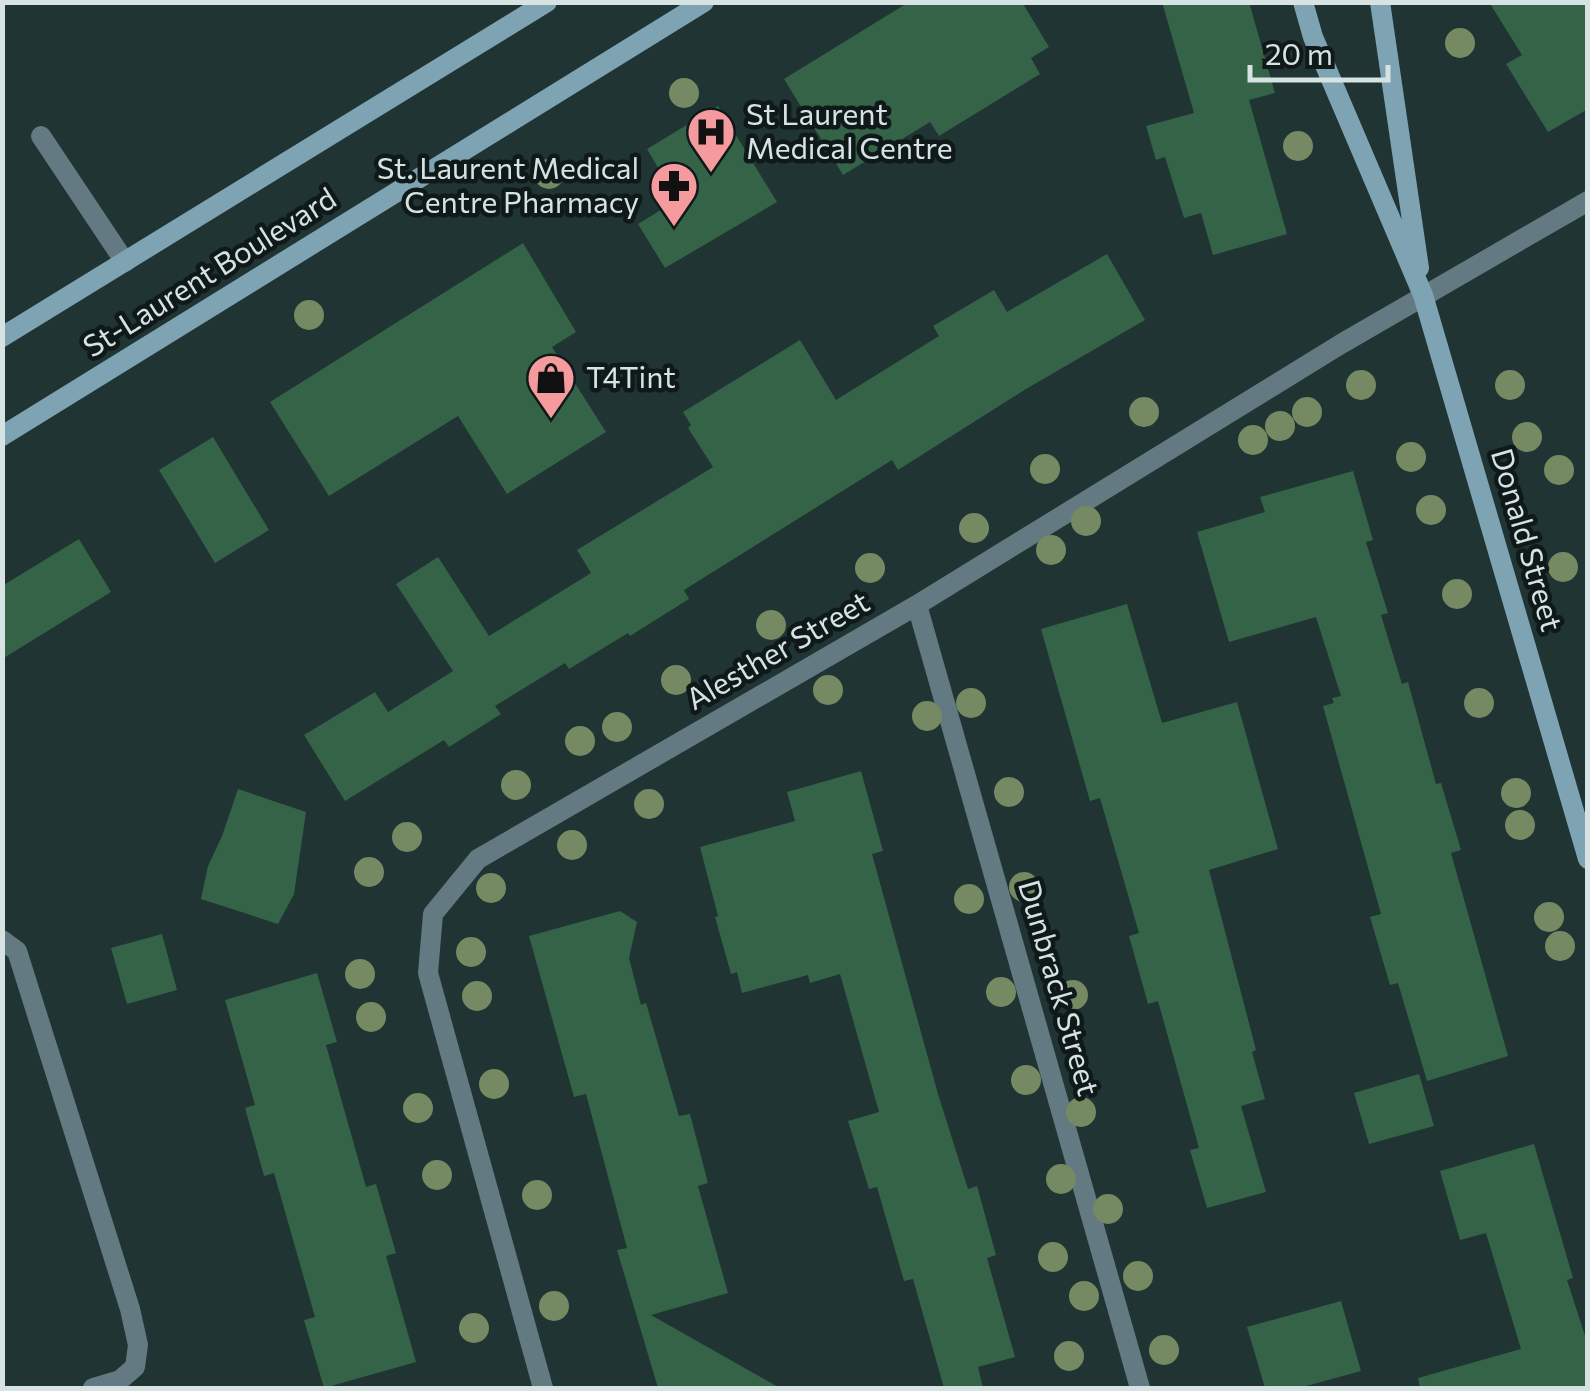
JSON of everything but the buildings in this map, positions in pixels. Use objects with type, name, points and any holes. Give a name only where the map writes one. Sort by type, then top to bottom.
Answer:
[{"type":"main road","name":"St-Laurent Boulevard","points":[[2,337],[547,2]]},
{"type":"main road","name":"St-Laurent Boulevard","points":[[2,436],[704,2]]},
{"type":"main road","name":"Donald Street","points":[[1304,2],[1313,37],[1423,295],[1588,860]]},
{"type":"main road","name":"Donald Street","points":[[1380,2],[1423,295]]},
{"type":"street","points":[[41,136],[126,262]]},
{"type":"street","name":"Alesther Street","points":[[543,1388],[428,973],[433,914],[478,858],[918,605],[1423,295],[1588,201]]},
{"type":"street","name":"Dunbrack Street","points":[[918,605],[1140,1388]]},
{"type":"street","points":[[2,940],[17,951],[138,1344],[135,1368],[120,1380],[93,1388]]},
{"type":"place","name":"St Laurent Medical Centre","points":[[711,174]]},
{"type":"place","name":"St. Laurent Medical Centre Pharmacy","points":[[674,228]]},
{"type":"place","name":"T4Tint","points":[[551,420]]}]
